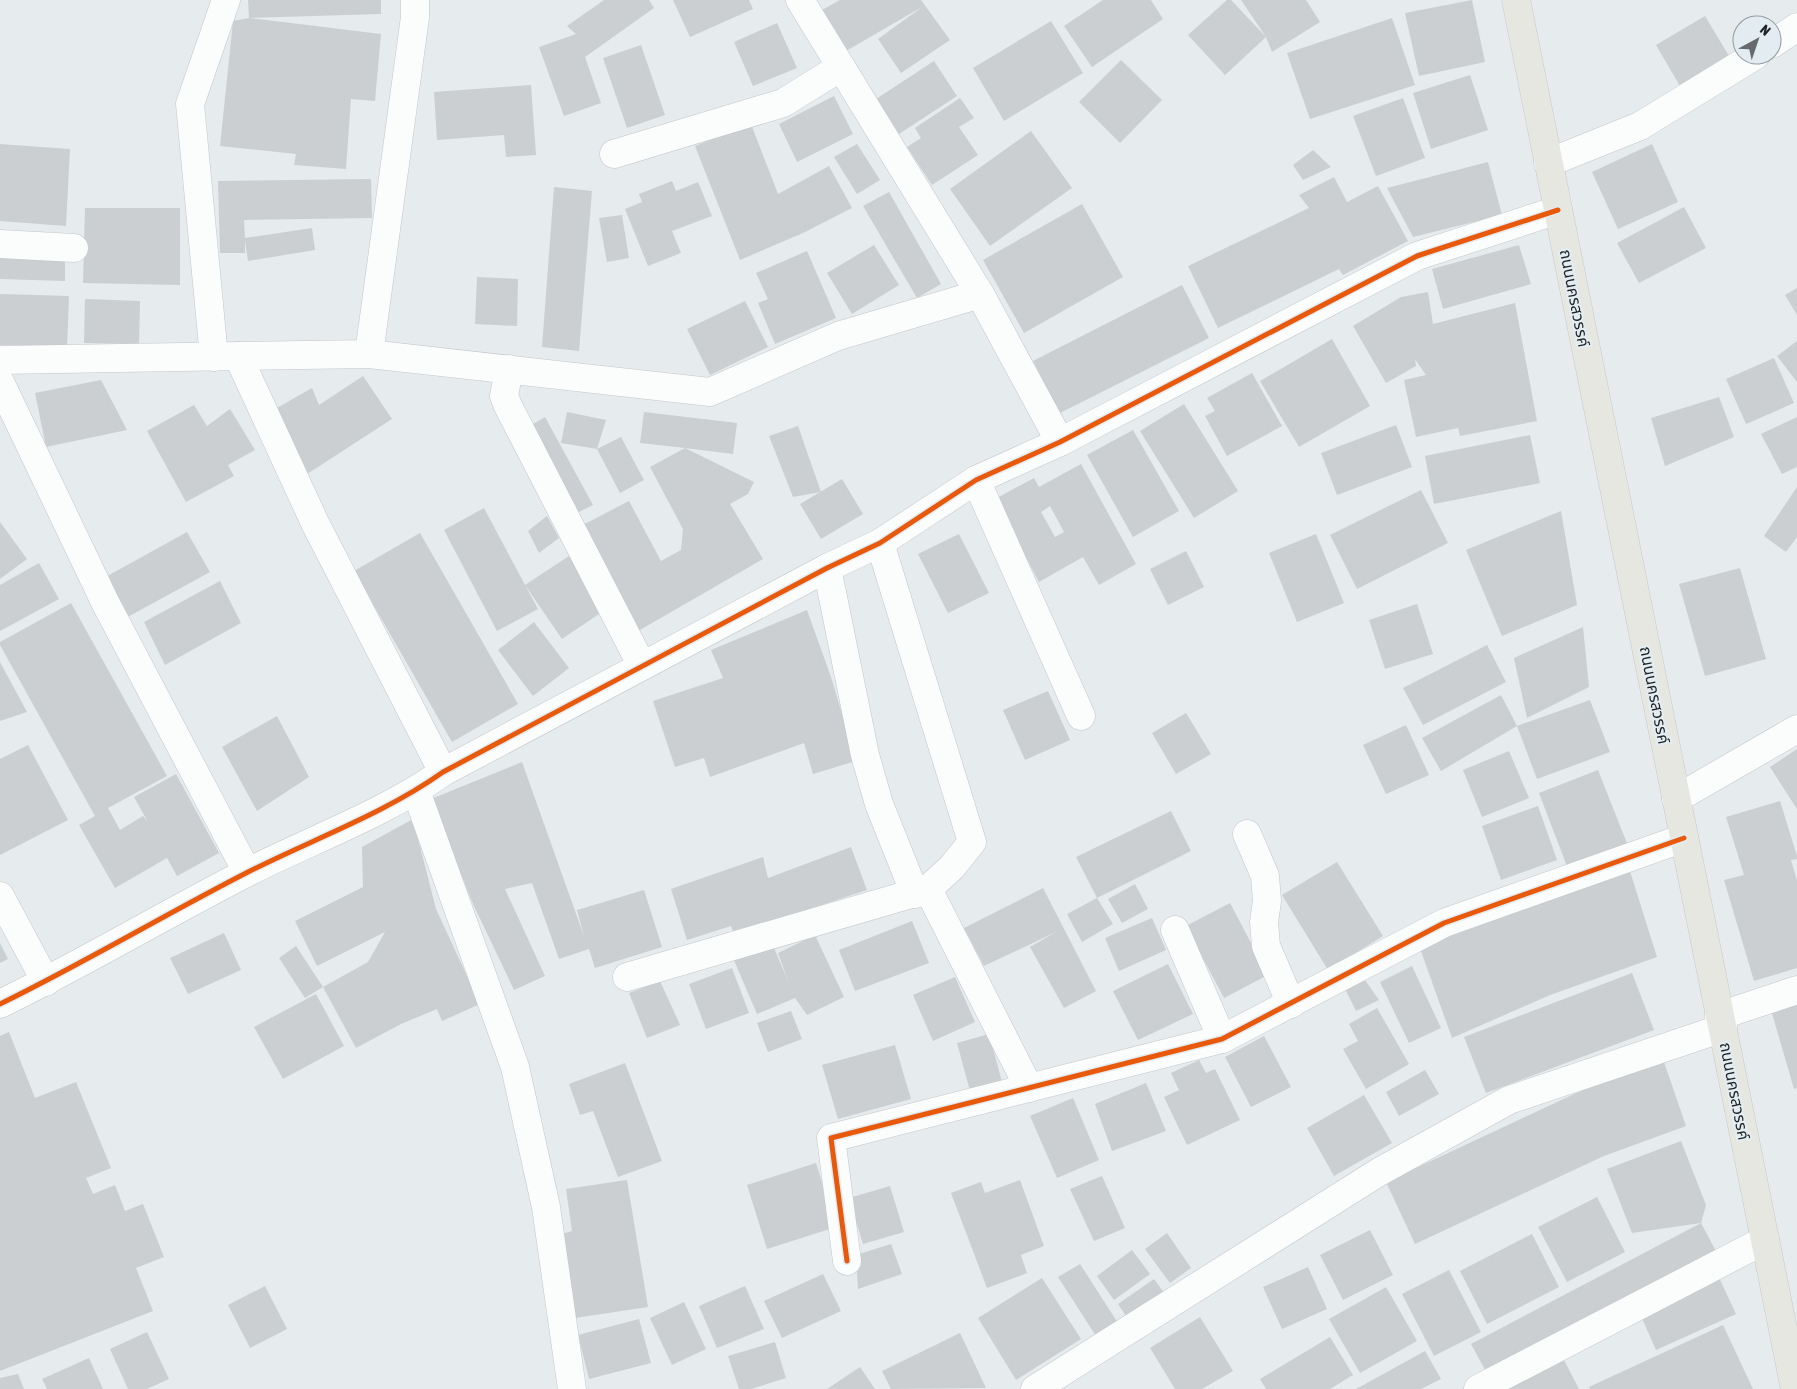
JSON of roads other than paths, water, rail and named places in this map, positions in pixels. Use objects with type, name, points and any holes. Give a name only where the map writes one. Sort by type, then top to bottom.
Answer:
[{"type":"main road","name":"ถนนนครสวรรค์","points":[[1516,0],[1795,1389]]},
{"type":"street","points":[[226,0],[190,104],[226,357],[315,523],[443,772]]},
{"type":"street","points":[[369,354],[415,0]]},
{"type":"street","points":[[800,0],[980,294],[1060,442]]},
{"type":"street","points":[[1782,37],[1797,27]]},
{"type":"street","points":[[1548,163],[1640,126],[1740,65]]},
{"type":"street","points":[[614,154],[783,103],[841,67]]},
{"type":"street","points":[[0,1004],[46,982],[247,872],[416,791],[443,772],[827,568],[880,543],[976,480],[1060,442],[1417,256],[1558,210]]},
{"type":"street","points":[[0,244],[74,248]]},
{"type":"street","points":[[0,360],[369,354],[710,392],[838,336],[980,294]]},
{"type":"street","points":[[509,369],[504,396],[508,406],[642,666]]},
{"type":"street","points":[[0,382],[105,602],[247,872]]},
{"type":"street","points":[[976,480],[1081,716]]},
{"type":"street","points":[[627,978],[922,892],[952,867],[972,842],[880,543]]},
{"type":"street","points":[[827,568],[865,756],[888,828],[1029,1088]]},
{"type":"street","points":[[1676,799],[1797,729]]},
{"type":"street","points":[[416,791],[515,1067],[546,1207],[572,1389]]},
{"type":"street","points":[[1247,834],[1265,876],[1267,900],[1264,922],[1266,946],[1291,1004]]},
{"type":"street","points":[[847,1261],[831,1138],[1222,1039],[1444,923],[1684,838]]},
{"type":"street","points":[[0,896],[46,982]]},
{"type":"street","points":[[1175,930],[1222,1039]]},
{"type":"street","points":[[1035,1389],[1379,1172],[1509,1100],[1721,1022],[1797,990]]},
{"type":"street","points":[[1478,1389],[1765,1240]]}]
